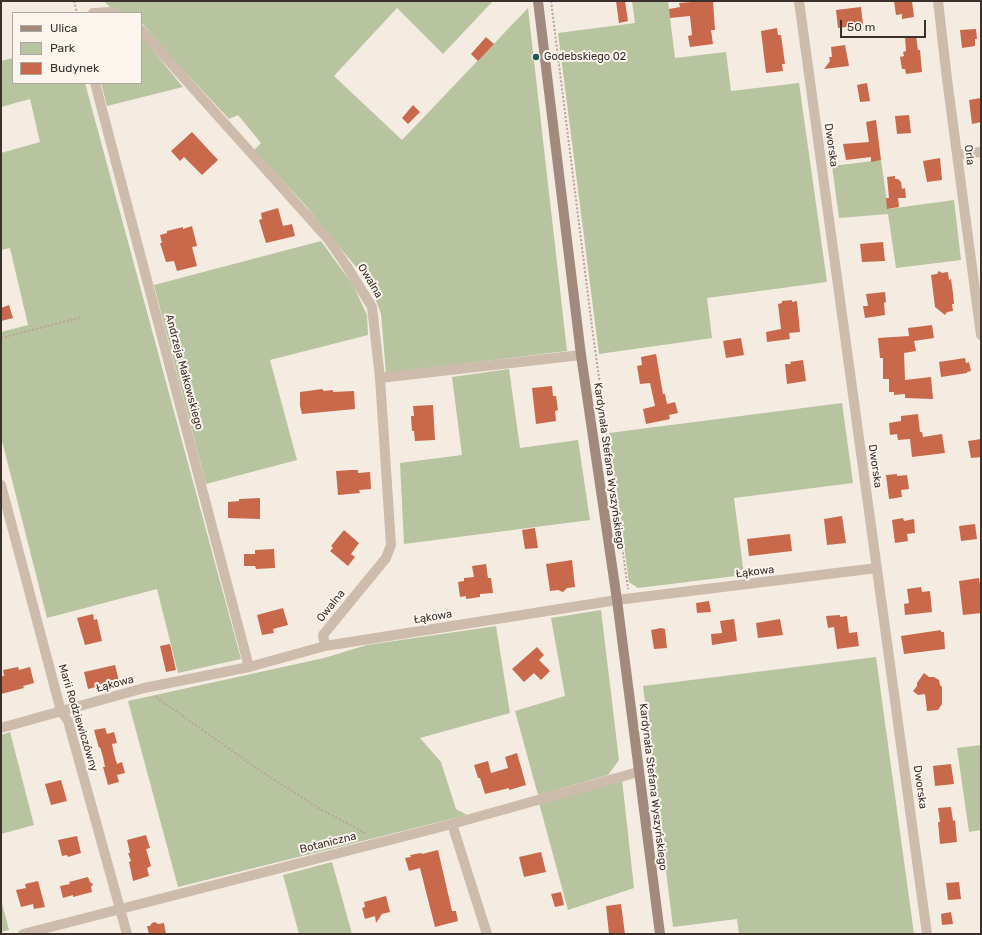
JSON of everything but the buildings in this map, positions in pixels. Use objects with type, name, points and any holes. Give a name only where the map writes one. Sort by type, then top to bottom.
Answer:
[{"type":"main road","name":"Kardynała Stefana Wyszyńskiego","points":[[538,1],[581,355],[617,600],[660,934]]},
{"type":"street","name":"Dworska","points":[[800,1],[927,934]]},
{"type":"street","name":"Orla","points":[[941,1],[957,155],[980,313],[981,335]]},
{"type":"street","name":"Owalna","points":[[142,31],[328,239],[372,307],[380,378],[391,545],[386,558],[323,635],[325,646]]},
{"type":"street","name":"Andrzeja Małkowskiego","points":[[95,84],[249,667]]},
{"type":"street","points":[[957,155],[981,152]]},
{"type":"street","points":[[380,378],[581,355]]},
{"type":"street","name":"Marii Rodziewiczówny","points":[[1,485],[61,711],[68,721],[126,934]]},
{"type":"street","name":"Łąkowa","points":[[1,728],[144,688],[249,667],[325,646],[617,600],[877,568]]},
{"type":"street","name":"Botaniczna","points":[[23,934],[452,824],[638,772]]},
{"type":"street","points":[[452,824],[487,934]]},
{"type":"path","points":[[74,1],[77,12]]},
{"type":"path","points":[[551,1],[592,327],[628,594]]},
{"type":"path","points":[[1,338],[82,317]]},
{"type":"path","points":[[144,688],[260,770],[320,809],[380,842]]},
{"type":"green space","points":[[104,1],[493,1],[443,54],[397,8],[334,76],[402,140],[528,8],[567,351],[386,373],[381,314],[370,284],[305,205],[254,150],[261,143],[238,115],[229,119],[170,56],[142,23],[142,12],[120,12],[112,9]]},
{"type":"green space","points":[[632,1],[668,1],[675,58],[726,52],[731,91],[799,83],[827,282],[707,298],[712,338],[599,354],[558,33],[635,23]]},
{"type":"green space","points":[[142,37],[183,87],[107,106],[101,84],[142,84]]},
{"type":"green space","points":[[12,58],[12,84],[85,84],[241,659],[178,673],[157,589],[47,618],[1,437],[1,332],[28,325],[10,248],[1,250],[1,153],[40,142],[30,99],[1,107],[1,61]]},
{"type":"green space","points":[[881,160],[888,209],[954,200],[961,260],[896,268],[888,214],[839,218],[832,166]]},
{"type":"green space","points":[[321,241],[353,285],[367,315],[368,335],[270,360],[297,460],[206,484],[154,285]]},
{"type":"green space","points":[[509,369],[520,448],[578,440],[590,520],[404,544],[400,463],[462,455],[452,377]]},
{"type":"green space","points":[[842,403],[853,483],[734,498],[744,575],[638,588],[629,582],[609,433]]},
{"type":"green space","points":[[601,610],[619,760],[608,775],[538,795],[515,711],[565,696],[551,618]]},
{"type":"green space","points":[[496,626],[510,713],[420,738],[441,762],[456,809],[467,815],[178,887],[128,701],[324,658],[367,645]]},
{"type":"green space","points":[[876,657],[914,934],[739,934],[737,919],[673,927],[643,686]]},
{"type":"green space","points":[[10,732],[34,825],[1,834],[1,735]]},
{"type":"green space","points":[[981,745],[981,830],[969,832],[957,748]]},
{"type":"green space","points":[[622,779],[634,888],[568,910],[539,803]]},
{"type":"green space","points":[[332,862],[352,934],[299,934],[283,875]]},
{"type":"green space","points":[[1,900],[9,930],[1,932]]},
{"type":"place","name":"Godebskiego 02","points":[[536,57]]}]
